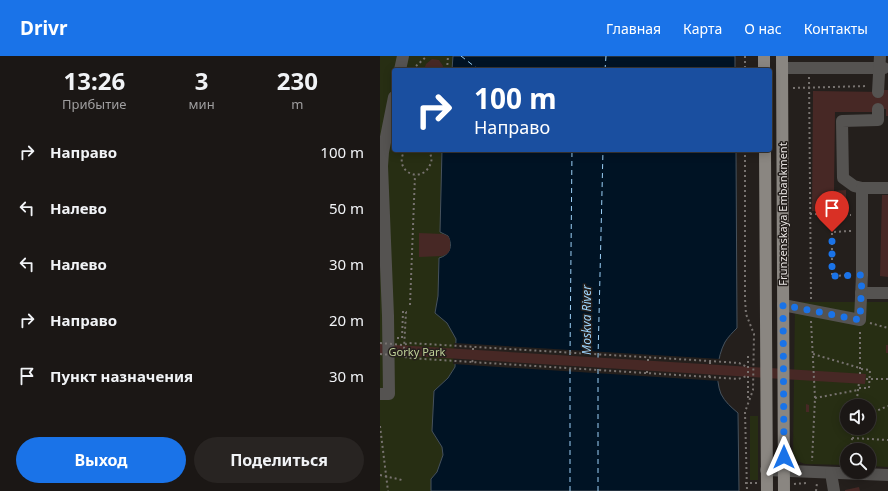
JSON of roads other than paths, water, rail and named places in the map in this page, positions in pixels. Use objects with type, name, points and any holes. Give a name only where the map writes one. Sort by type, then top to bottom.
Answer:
[{"type":"main road","points":[[764,56],[764,68]]},
{"type":"main road","name":"Frunzenskaya Embankment","points":[[782,56],[784,491]]},
{"type":"main road","name":"Frunzenskaya Embankment","points":[[762,487],[766,470],[765,152]]},
{"type":"street","points":[[400,68],[403,56]]},
{"type":"street","points":[[782,68],[881,64],[878,88]]},
{"type":"street","points":[[385,394],[388,316],[382,166],[385,114],[392,101]]},
{"type":"street","points":[[881,117],[842,121],[843,178],[854,186],[862,188],[888,188]]},
{"type":"street","points":[[783,305],[860,320],[862,275],[862,188]]},
{"type":"street","points":[[861,293],[888,293]]},
{"type":"street","points":[[766,470],[888,475]]},
{"type":"street","points":[[831,473],[834,491]]},
{"type":"water","points":[[453,56],[735,56],[735,68],[452,68]]},
{"type":"water","name":"Moskva River","points":[[442,152],[736,152],[737,328],[722,348],[718,368],[718,382],[721,394],[726,402],[738,413],[739,491],[431,491],[431,479],[437,472],[443,455],[442,447],[432,431],[434,391],[448,378],[455,367],[456,339],[447,323],[435,313],[438,296],[439,258],[446,255],[450,250],[450,240],[448,236],[440,232]]},
{"type":"park label","name":"Gorky Park","points":[[417,352]]}]
